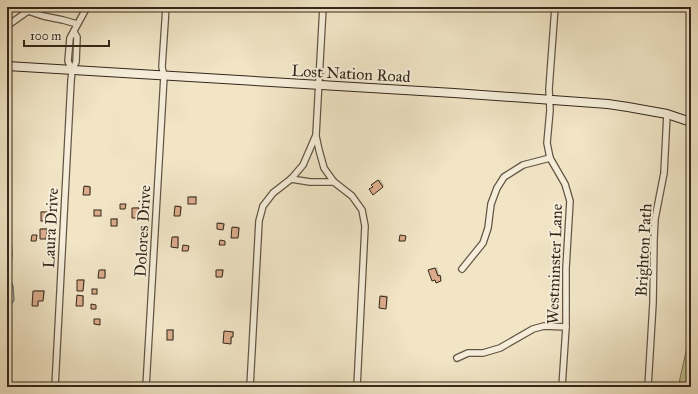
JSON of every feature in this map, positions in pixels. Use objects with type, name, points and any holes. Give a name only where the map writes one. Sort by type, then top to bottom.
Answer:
[{"type":"street","points":[[7,26],[29,9],[43,16],[77,24],[87,7]]},
{"type":"street","name":"Dolores Drive","points":[[146,387],[164,76],[162,67],[166,7]]},
{"type":"street","points":[[323,7],[316,135],[318,150],[324,168],[334,182],[352,196],[362,210],[365,226],[357,387]]},
{"type":"street","name":"Westminster Lane","points":[[555,7],[547,143],[550,158],[565,184],[570,202],[566,268],[566,328],[562,387]]},
{"type":"street","name":"Laura Drive","points":[[55,387],[66,154],[72,71],[76,62],[77,37],[74,32],[77,24]]},
{"type":"street","name":"Lost Nation Road","points":[[7,66],[454,93],[608,104],[667,114],[691,122]]},
{"type":"street","name":"Brighton Path","points":[[648,387],[653,303],[655,219],[664,173],[667,114]]},
{"type":"street","points":[[250,387],[259,221],[263,206],[273,193],[290,179],[303,165],[316,135]]},
{"type":"street","points":[[462,269],[483,243],[497,188],[504,177],[523,165],[550,158]]},
{"type":"street","points":[[290,179],[310,182],[334,182]]},
{"type":"street","points":[[457,358],[468,353],[483,353],[500,348],[533,329],[544,326],[566,328]]},
{"type":"green space","points":[[687,347],[691,348],[691,387],[682,387],[679,383]]},
{"type":"building","points":[[378,180],[383,187],[373,195],[369,189],[373,187],[371,185]]},
{"type":"building","points":[[84,186],[90,187],[90,195],[83,195]]},
{"type":"building","points":[[188,197],[196,197],[196,204],[188,204]]},
{"type":"building","points":[[120,204],[126,204],[125,209],[120,209]]},
{"type":"building","points":[[175,206],[181,207],[180,216],[174,216]]},
{"type":"building","points":[[132,208],[139,208],[138,218],[132,218]]},
{"type":"building","points":[[94,210],[101,210],[101,216],[94,216]]},
{"type":"building","points":[[41,212],[47,212],[47,221],[41,221]]},
{"type":"building","points":[[111,219],[117,219],[117,226],[111,226]]},
{"type":"building","points":[[217,223],[224,224],[223,230],[217,229]]},
{"type":"building","points":[[232,227],[239,228],[238,238],[231,238]]},
{"type":"building","points":[[40,229],[47,229],[46,239],[40,239]]},
{"type":"building","points":[[32,235],[37,235],[36,241],[31,241]]},
{"type":"building","points":[[400,235],[406,236],[405,241],[399,241]]},
{"type":"building","points":[[172,237],[178,237],[178,248],[171,247]]},
{"type":"building","points":[[220,240],[225,241],[225,245],[219,245]]},
{"type":"building","points":[[183,245],[189,246],[188,251],[182,251]]},
{"type":"building","points":[[435,268],[438,276],[440,275],[441,281],[436,283],[435,280],[432,281],[428,270]]},
{"type":"building","points":[[99,270],[105,270],[105,278],[98,278]]},
{"type":"building","points":[[216,270],[223,270],[222,277],[216,277]]},
{"type":"building","points":[[77,280],[84,280],[83,291],[77,291]]},
{"type":"building","points":[[92,289],[97,289],[97,294],[92,294]]},
{"type":"building","points":[[33,291],[44,291],[43,301],[38,301],[38,306],[32,306]]},
{"type":"building","points":[[77,295],[83,296],[83,306],[76,306]]},
{"type":"building","points":[[380,296],[387,297],[386,309],[379,308]]},
{"type":"building","points":[[91,304],[96,305],[96,309],[91,309]]},
{"type":"building","points":[[94,319],[100,319],[100,325],[94,324]]},
{"type":"building","points":[[167,330],[173,330],[173,340],[167,340]]},
{"type":"building","points":[[224,331],[233,332],[231,344],[223,343]]},
{"type":"waterway","points":[[7,203],[9,207],[12,254],[10,280],[13,286],[14,300],[7,310]]}]
